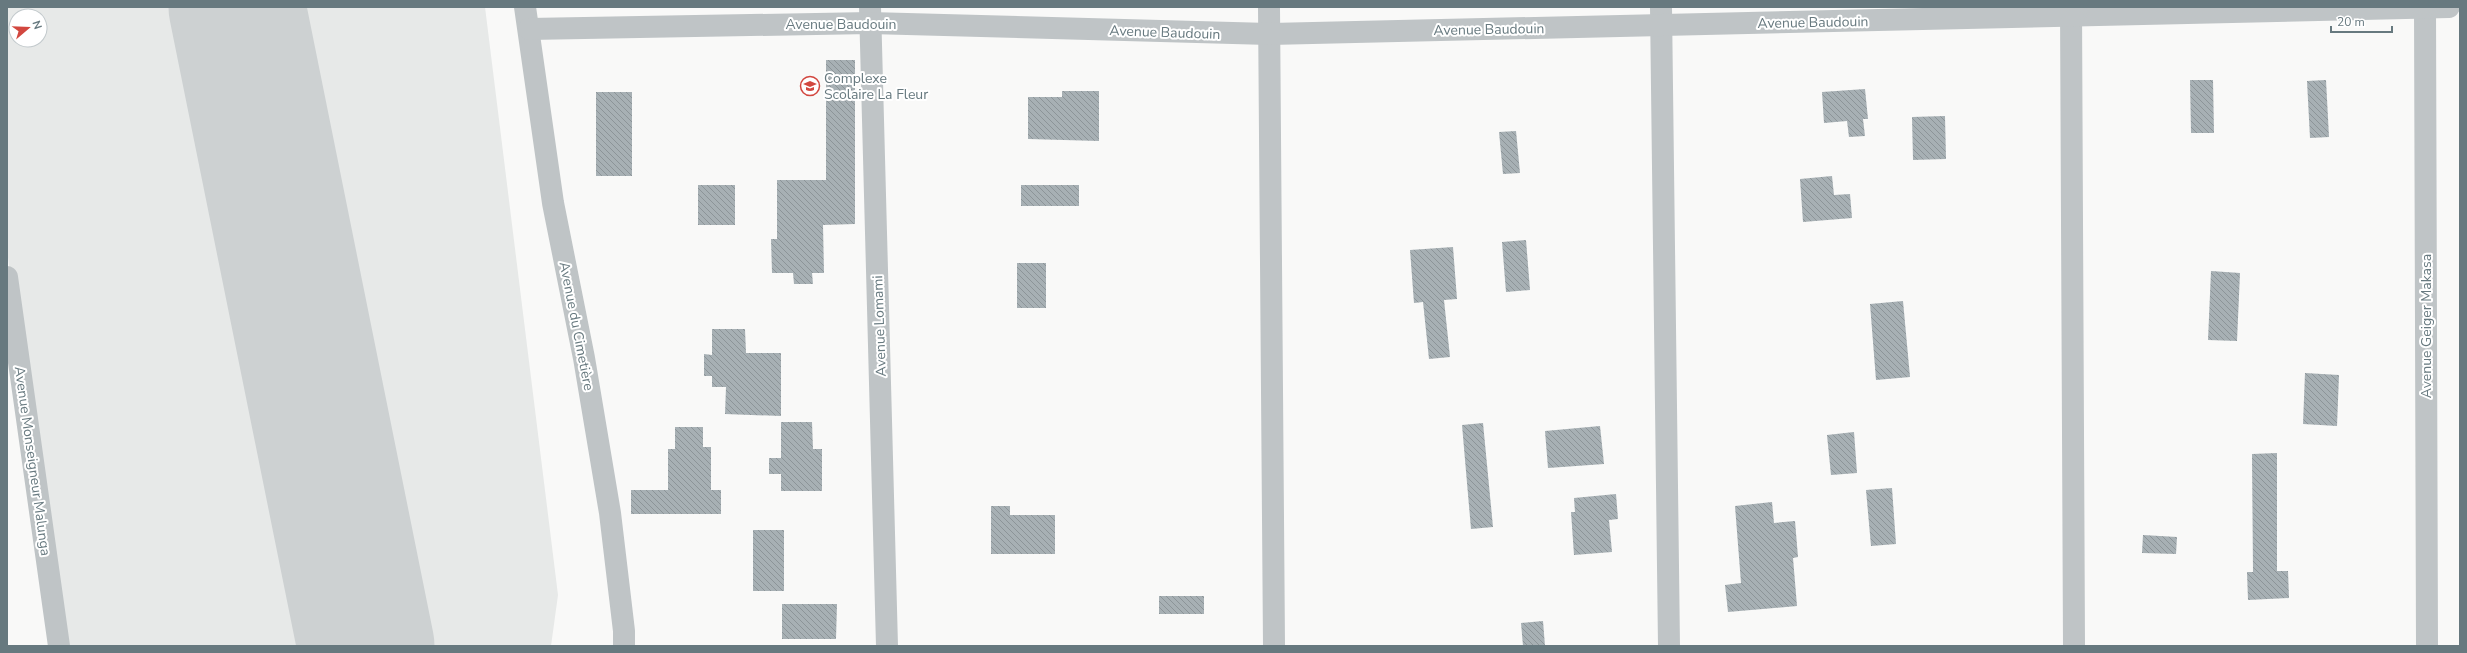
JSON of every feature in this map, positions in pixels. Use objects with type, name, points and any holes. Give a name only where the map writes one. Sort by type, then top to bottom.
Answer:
[{"type":"street","name":"Avenue du Cimetière","points":[[525,7],[553,203],[584,358],[610,513],[624,631],[624,646]]},
{"type":"street","points":[[1269,7],[1274,646]]},
{"type":"street","name":"Avenue Geiger Makasa","points":[[2426,7],[2427,646]]},
{"type":"street","name":"Avenue Baudouin","points":[[529,29],[870,15],[1269,34],[1661,16],[2449,7]]},
{"type":"street","points":[[2071,11],[2074,646]]},
{"type":"street","name":"Avenue Lomami","points":[[870,15],[887,646]]},
{"type":"street","points":[[1661,16],[1669,646]]},
{"type":"street","name":"Avenue Monseigneur Malunga","points":[[7,277],[59,646]]},
{"type":"shaded area","points":[[7,7],[485,7],[558,595],[551,646],[58,646],[7,250]]},
{"type":"building","points":[[826,60],[855,60],[855,224],[823,225],[824,273],[812,273],[813,284],[794,284],[793,273],[772,273],[771,239],[777,239],[777,180],[826,180]]},
{"type":"building","points":[[2190,80],[2213,80],[2214,133],[2191,133]]},
{"type":"building","points":[[2326,80],[2329,137],[2310,138],[2307,81]]},
{"type":"building","points":[[1865,89],[1868,119],[1863,119],[1865,136],[1849,137],[1847,121],[1824,123],[1822,92]]},
{"type":"building","points":[[1062,91],[1099,91],[1099,141],[1028,139],[1028,97],[1062,97]]},
{"type":"building","points":[[596,92],[632,92],[632,176],[596,176]]},
{"type":"building","points":[[1945,116],[1946,159],[1913,160],[1912,117]]},
{"type":"building","points":[[1516,131],[1520,173],[1503,174],[1499,132]]},
{"type":"building","points":[[1832,176],[1834,195],[1850,194],[1852,218],[1803,222],[1800,179]]},
{"type":"building","points":[[698,185],[735,185],[735,225],[698,225]]},
{"type":"building","points":[[1021,185],[1079,185],[1079,206],[1021,206]]},
{"type":"building","points":[[1526,240],[1530,290],[1506,292],[1502,242]]},
{"type":"building","points":[[1453,247],[1457,299],[1444,300],[1450,357],[1429,359],[1423,302],[1414,303],[1410,250]]},
{"type":"building","points":[[1017,263],[1046,263],[1046,308],[1017,308]]},
{"type":"building","points":[[2211,271],[2240,273],[2237,341],[2208,340]]},
{"type":"building","points":[[1903,301],[1910,377],[1876,380],[1870,304]]},
{"type":"building","points":[[712,329],[745,329],[746,353],[781,353],[781,416],[725,414],[726,387],[712,387],[712,376],[704,376],[704,354],[712,355]]},
{"type":"building","points":[[2305,373],[2339,375],[2337,426],[2303,424]]},
{"type":"building","points":[[781,422],[812,422],[813,449],[822,449],[822,491],[781,491],[781,474],[769,474],[769,458],[781,458]]},
{"type":"building","points":[[1483,423],[1493,527],[1471,529],[1462,425]]},
{"type":"building","points":[[1600,426],[1604,464],[1548,468],[1545,431]]},
{"type":"building","points":[[675,427],[703,427],[703,447],[711,447],[711,490],[721,490],[721,514],[631,514],[631,490],[668,490],[668,449],[675,449]]},
{"type":"building","points":[[1854,432],[1857,473],[1831,475],[1827,435]]},
{"type":"building","points":[[2277,453],[2277,571],[2288,571],[2289,598],[2248,600],[2247,572],[2253,572],[2252,454]]},
{"type":"building","points":[[1892,488],[1896,544],[1871,546],[1866,490]]},
{"type":"building","points":[[1616,494],[1618,519],[1609,520],[1612,552],[1574,555],[1571,512],[1575,512],[1574,498]]},
{"type":"building","points":[[1772,502],[1774,523],[1795,521],[1798,557],[1793,558],[1797,606],[1728,612],[1725,585],[1741,583],[1735,506]]},
{"type":"building","points":[[991,506],[1010,506],[1010,515],[1055,515],[1055,554],[991,554]]},
{"type":"building","points":[[753,530],[784,530],[784,591],[753,591]]},
{"type":"building","points":[[2143,535],[2177,537],[2176,554],[2142,553]]},
{"type":"building","points":[[1159,596],[1204,596],[1204,614],[1159,614]]},
{"type":"building","points":[[782,604],[837,604],[836,639],[782,639]]},
{"type":"building","points":[[1543,621],[1545,646],[1523,646],[1521,623]]},
{"type":"runway","points":[[237,7],[366,646]]},
{"type":"place","name":"Complexe Scolaire La Fleur","points":[[810,86]]}]
